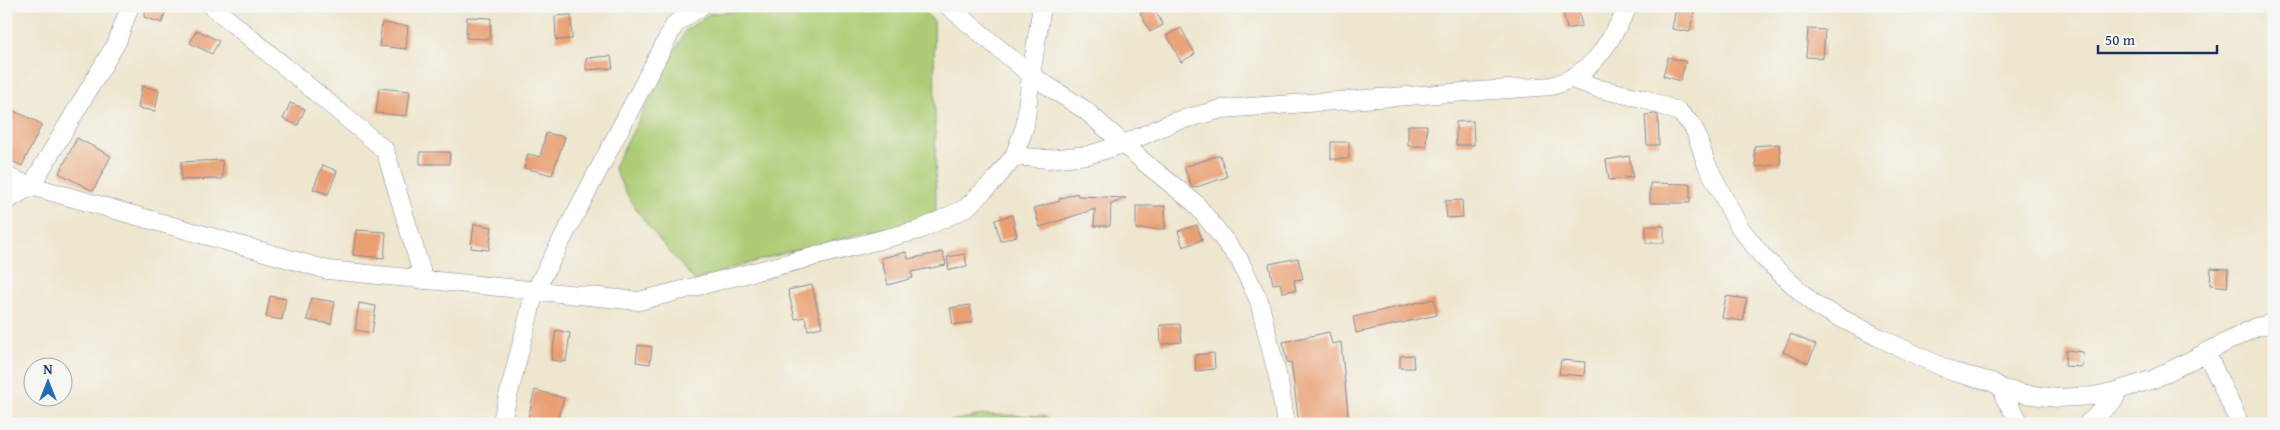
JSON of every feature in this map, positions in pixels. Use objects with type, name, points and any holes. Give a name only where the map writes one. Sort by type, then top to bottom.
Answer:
[{"type":"street","points":[[6,201],[31,186],[117,42],[130,6]]},
{"type":"street","points":[[212,6],[385,150],[424,280]]},
{"type":"street","points":[[501,424],[535,291],[675,24],[701,6]]},
{"type":"street","points":[[948,6],[1031,75],[1085,110],[1196,204],[1239,260],[1259,301],[1279,382],[1286,424]]},
{"type":"street","points":[[6,176],[31,186],[328,270],[639,301],[919,230],[966,208],[995,180],[1014,156],[1025,126],[1042,6]]},
{"type":"street","points":[[1014,156],[1048,159],[1088,155],[1124,144],[1174,122],[1222,109],[1552,86],[1572,79],[1601,54],[1629,6]]},
{"type":"street","points":[[1572,79],[1600,89],[1672,108],[1685,117],[1696,133],[1706,163],[1738,225],[1763,257],[1815,305],[1878,338],[1953,372],[1992,382],[2003,388],[2025,394],[2057,398],[2094,396],[2154,379],[2256,327],[2274,323]]},
{"type":"street","points":[[2206,352],[2240,424]]},
{"type":"street","points":[[2003,388],[2004,397],[2021,421]]},
{"type":"street","points":[[2087,424],[2115,399],[2116,391]]},
{"type":"green space","points":[[776,6],[917,6],[934,21],[936,215],[784,253],[695,281],[660,241],[639,213],[629,198],[614,167],[686,30],[709,14]]},
{"type":"green space","points":[[982,415],[1044,416],[1055,424],[937,424]]},
{"type":"building","points":[[147,6],[167,6],[162,23],[144,17]]},
{"type":"building","points":[[1153,7],[1163,25],[1150,32],[1140,13]]},
{"type":"building","points":[[1578,8],[1582,26],[1567,29],[1563,11]]},
{"type":"building","points":[[1676,8],[1694,11],[1690,32],[1672,29]]},
{"type":"building","points":[[571,15],[572,39],[556,40],[555,16]]},
{"type":"building","points":[[467,17],[491,18],[490,39],[466,38]]},
{"type":"building","points":[[382,23],[408,26],[406,49],[379,46]]},
{"type":"building","points":[[1181,28],[1195,54],[1181,62],[1167,35]]},
{"type":"building","points":[[1808,29],[1825,30],[1823,58],[1806,57]]},
{"type":"building","points":[[197,30],[219,41],[212,54],[190,43]]},
{"type":"building","points":[[611,56],[613,68],[586,70],[586,58]]},
{"type":"building","points":[[1668,57],[1686,62],[1680,81],[1663,76]]},
{"type":"building","points":[[142,86],[159,90],[155,111],[138,108]]},
{"type":"building","points":[[379,88],[410,91],[407,116],[376,113]]},
{"type":"building","points":[[290,103],[305,109],[298,125],[283,119]]},
{"type":"building","points":[[10,109],[42,124],[22,166],[6,158],[6,116]]},
{"type":"building","points":[[1645,115],[1658,115],[1659,145],[1647,145]]},
{"type":"building","points":[[1473,121],[1474,145],[1456,145],[1456,122]]},
{"type":"building","points":[[1408,125],[1427,125],[1426,146],[1408,146]]},
{"type":"building","points":[[546,133],[565,137],[552,175],[524,168],[528,154],[540,157]]},
{"type":"building","points":[[77,138],[111,156],[93,191],[59,173]]},
{"type":"building","points":[[1331,142],[1349,142],[1349,159],[1331,159]]},
{"type":"building","points":[[1779,144],[1781,164],[1756,167],[1754,146]]},
{"type":"building","points":[[420,152],[450,152],[449,164],[420,164]]},
{"type":"building","points":[[1220,155],[1227,177],[1193,188],[1184,167]]},
{"type":"building","points":[[1629,156],[1633,177],[1609,180],[1606,160]]},
{"type":"building","points":[[222,160],[223,179],[181,180],[181,162]]},
{"type":"building","points":[[323,165],[337,171],[328,194],[313,189]]},
{"type":"building","points":[[1650,183],[1690,184],[1690,203],[1650,203]]},
{"type":"building","points":[[1077,193],[1078,196],[1126,198],[1111,204],[1110,226],[1094,226],[1095,209],[1040,227],[1034,208],[1060,201],[1059,199]]},
{"type":"building","points":[[1462,200],[1463,217],[1447,218],[1445,201]]},
{"type":"building","points":[[1136,206],[1165,206],[1165,229],[1136,229]]},
{"type":"building","points":[[1012,215],[1017,236],[1000,241],[995,220]]},
{"type":"building","points":[[474,224],[492,227],[489,250],[471,248]]},
{"type":"building","points":[[1197,225],[1202,240],[1183,247],[1178,231]]},
{"type":"building","points":[[1646,226],[1664,226],[1664,243],[1646,243]]},
{"type":"building","points":[[356,230],[386,232],[384,258],[353,255]]},
{"type":"building","points":[[906,252],[908,259],[943,252],[946,265],[911,272],[913,278],[888,285],[881,258]]},
{"type":"building","points":[[965,254],[967,267],[949,270],[947,257]]},
{"type":"building","points":[[1298,258],[1303,279],[1294,280],[1296,290],[1282,292],[1280,283],[1273,284],[1269,264]]},
{"type":"building","points":[[2211,268],[2228,269],[2227,287],[2210,285]]},
{"type":"building","points":[[812,285],[822,327],[808,330],[805,317],[795,319],[788,290]]},
{"type":"building","points":[[270,296],[286,299],[282,320],[266,317]]},
{"type":"building","points":[[1726,296],[1747,299],[1743,321],[1722,318]]},
{"type":"building","points":[[311,298],[335,302],[331,324],[307,320]]},
{"type":"building","points":[[1434,299],[1437,315],[1356,333],[1353,317]]},
{"type":"building","points":[[359,303],[376,306],[372,333],[355,330]]},
{"type":"building","points":[[970,305],[973,322],[953,325],[950,308]]},
{"type":"building","points":[[1180,324],[1182,342],[1161,344],[1160,325]]},
{"type":"building","points":[[556,330],[570,333],[566,362],[551,360]]},
{"type":"building","points":[[1329,332],[1332,344],[1341,342],[1349,424],[1299,424],[1291,362],[1287,363],[1283,342]]},
{"type":"building","points":[[1791,334],[1816,345],[1808,363],[1783,352]]},
{"type":"building","points":[[638,345],[652,347],[650,364],[636,362]]},
{"type":"building","points":[[2066,350],[2083,352],[2082,367],[2065,366]]},
{"type":"building","points":[[1214,353],[1215,369],[1196,371],[1195,355]]},
{"type":"building","points":[[1413,355],[1414,368],[1400,368],[1400,356]]},
{"type":"building","points":[[1561,360],[1585,362],[1584,376],[1559,374]]},
{"type":"building","points":[[535,390],[564,398],[556,424],[547,424],[528,418]]}]
